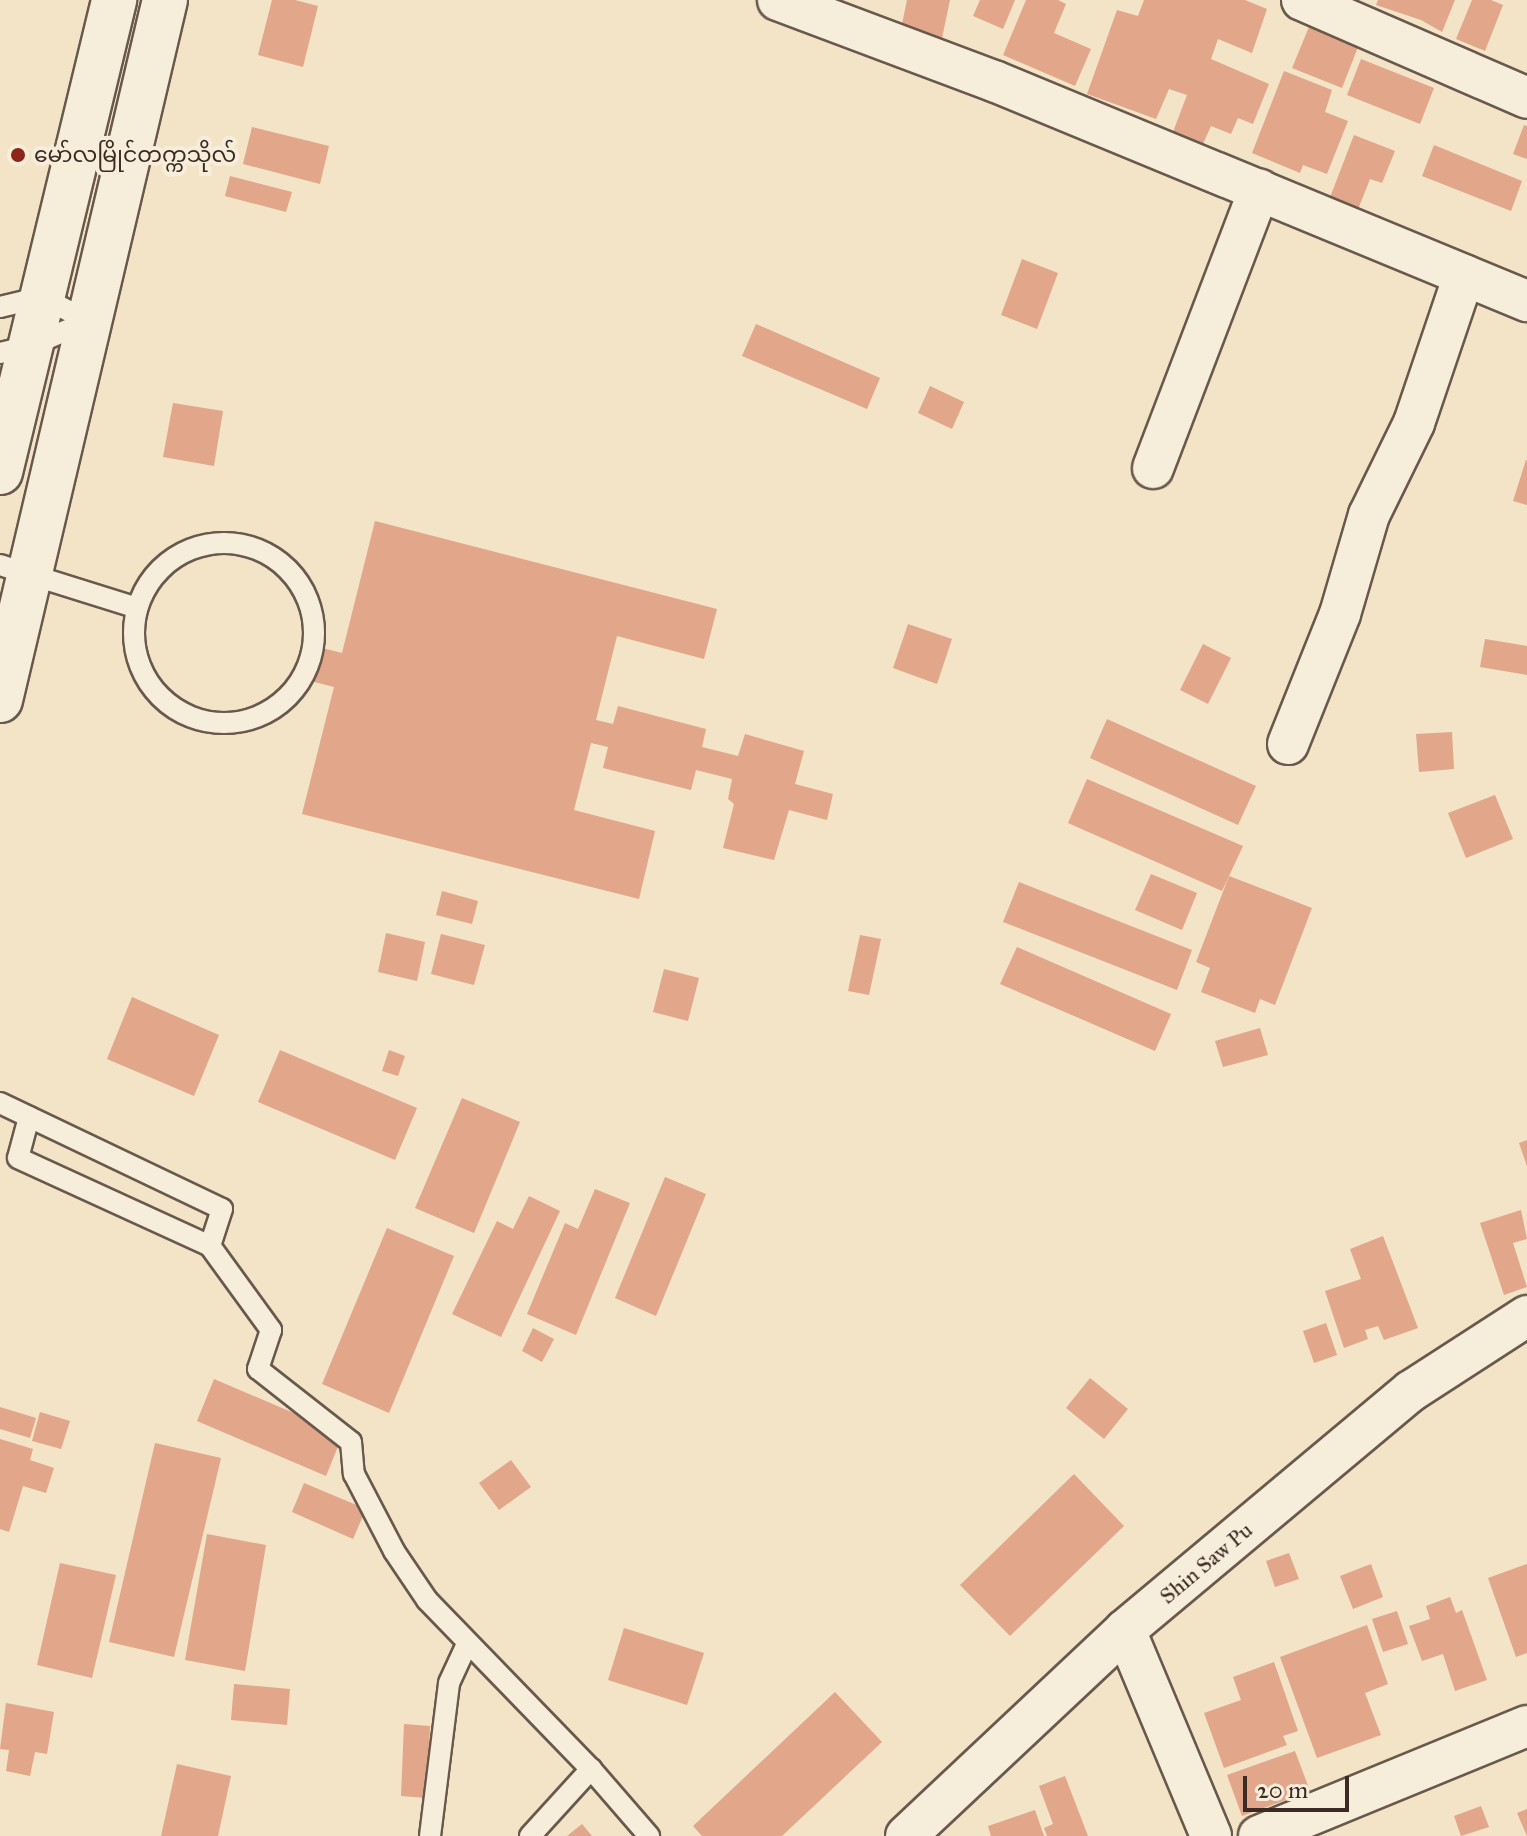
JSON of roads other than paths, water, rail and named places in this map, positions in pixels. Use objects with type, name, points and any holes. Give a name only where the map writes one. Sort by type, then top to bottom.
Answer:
[{"type":"main road","points":[[0,472],[15,349],[42,297],[114,0]]},
{"type":"main road","points":[[0,700],[15,569],[88,321],[165,0]]},
{"type":"street","points":[[778,0],[994,81],[1527,301]]},
{"type":"street","points":[[1302,0],[1527,98]]},
{"type":"street","points":[[1153,468],[1259,190]]},
{"type":"street","points":[[1288,744],[1340,614],[1369,515],[1414,423],[1464,275]]},
{"type":"street","name":"Shin Saw Pu","points":[[906,1836],[1125,1630],[1411,1391],[1527,1316]]},
{"type":"street","points":[[1125,1630],[1211,1836]]},
{"type":"street","points":[[1259,1836],[1527,1726]]},
{"type":"lane","points":[[0,307],[42,297],[88,321]]},
{"type":"lane","points":[[15,349],[88,321]]},
{"type":"lane","points":[[212,543],[244,545],[273,557],[289,571],[307,597],[315,628],[311,659],[295,689],[272,711],[243,722],[212,723],[184,715],[159,696],[141,670],[134,639],[137,608],[157,572],[183,553],[212,543]]},
{"type":"lane","points":[[15,569],[137,608]]},
{"type":"lane","points":[[0,1103],[222,1209],[210,1246]]},
{"type":"lane","points":[[29,1117],[18,1158],[210,1246],[271,1330],[258,1369],[351,1442],[354,1474],[394,1551],[427,1600],[591,1769],[649,1836]]},
{"type":"lane","points":[[430,1836],[449,1683],[467,1644]]},
{"type":"lane","points":[[530,1836],[591,1769]]},
{"type":"place","name":"မော်လမြိုင်တက္ကသိုလ်","points":[[18,155]]}]
